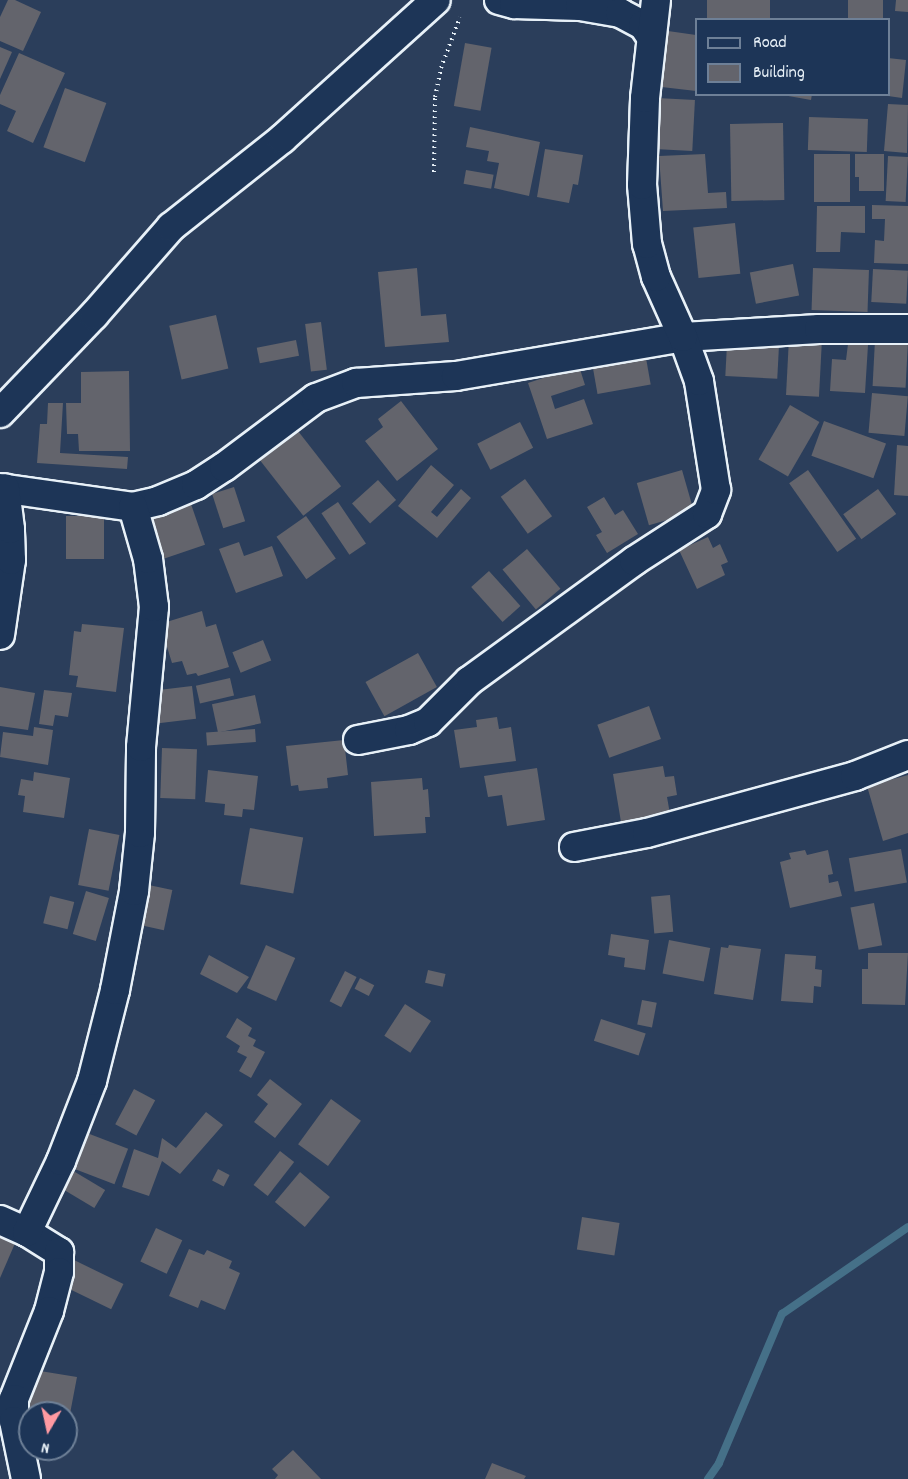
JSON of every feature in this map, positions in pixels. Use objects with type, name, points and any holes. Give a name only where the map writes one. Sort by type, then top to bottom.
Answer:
[{"type":"street","points":[[0,413],[94,315],[171,227],[282,139],[436,0]]},
{"type":"street","points":[[499,0],[514,4],[580,6],[620,13],[643,25],[651,37]]},
{"type":"street","points":[[358,740],[409,730],[428,722],[469,681],[634,561],[707,514],[716,490],[714,463],[699,381],[683,337],[656,277],[647,244],[642,185],[645,98],[656,0]]},
{"type":"street","points":[[0,635],[10,560],[10,529],[2,488],[133,507],[158,501],[196,485],[316,398],[338,387],[378,380],[456,376],[683,337],[819,328],[908,328]]},
{"type":"street","points":[[27,1232],[61,1161],[92,1081],[115,990],[138,860],[141,747],[154,607],[152,576],[133,507]]},
{"type":"street","points":[[574,847],[647,833],[855,776],[908,755]]},
{"type":"street","points":[[0,1220],[27,1232],[59,1252],[59,1272],[49,1311],[14,1399],[14,1421],[26,1479]]},
{"type":"path","points":[[434,172],[435,97],[441,68],[464,9]]},
{"type":"building","points":[[8,0],[15,0],[41,12],[23,51],[0,41],[0,17]]},
{"type":"building","points":[[707,0],[770,0],[770,18],[707,18]]},
{"type":"building","points":[[848,0],[883,0],[883,18],[848,18]]},
{"type":"building","points":[[896,0],[908,0],[908,12],[895,11]]},
{"type":"building","points":[[661,30],[695,35],[695,91],[653,86]]},
{"type":"building","points":[[465,43],[492,48],[480,111],[454,106]]},
{"type":"building","points":[[0,47],[12,52],[0,79]]},
{"type":"building","points":[[19,53],[65,73],[33,143],[7,131],[16,111],[0,104],[0,95]]},
{"type":"building","points":[[890,58],[906,60],[902,98],[888,96],[890,96]]},
{"type":"building","points":[[65,88],[106,103],[85,162],[43,147]]},
{"type":"building","points":[[788,96],[812,96],[811,100]]},
{"type":"building","points":[[657,98],[695,100],[692,151],[654,149]]},
{"type":"building","points":[[888,104],[908,105],[907,153],[884,151]]},
{"type":"building","points":[[809,117],[868,119],[867,152],[808,150]]},
{"type":"building","points":[[783,123],[784,200],[731,201],[730,124]]},
{"type":"building","points":[[470,127],[540,142],[529,196],[494,188],[499,163],[487,161],[489,151],[466,147]]},
{"type":"building","points":[[545,149],[583,155],[578,185],[573,184],[569,203],[537,197]]},
{"type":"building","points":[[705,154],[708,193],[726,192],[727,208],[663,211],[659,156]]},
{"type":"building","points":[[814,154],[850,154],[850,202],[814,202]]},
{"type":"building","points":[[855,154],[884,154],[884,191],[859,191],[859,177],[855,177]]},
{"type":"building","points":[[888,156],[908,157],[906,202],[886,201]]},
{"type":"building","points":[[466,170],[494,175],[491,189],[464,184]]},
{"type":"building","points":[[872,205],[908,206],[908,264],[874,263],[875,240],[884,241],[885,219],[872,219]]},
{"type":"building","points":[[817,206],[865,206],[865,233],[841,232],[840,252],[816,252]]},
{"type":"building","points":[[735,223],[740,274],[699,278],[693,227]]},
{"type":"building","points":[[793,264],[799,295],[756,304],[750,272]]},
{"type":"building","points":[[417,268],[421,316],[446,314],[449,342],[385,347],[378,272]]},
{"type":"building","points":[[813,268],[869,270],[868,312],[812,310]]},
{"type":"building","points":[[873,269],[908,271],[906,304],[871,302]]},
{"type":"building","points":[[216,315],[228,369],[182,379],[169,326]]},
{"type":"building","points":[[321,322],[327,370],[311,372],[305,324]]},
{"type":"building","points":[[789,338],[822,340],[819,397],[786,395]]},
{"type":"building","points":[[296,340],[299,356],[260,363],[257,348]]},
{"type":"building","points":[[875,340],[908,342],[906,388],[873,386]]},
{"type":"building","points":[[727,344],[779,347],[777,379],[725,376]]},
{"type":"building","points":[[848,344],[868,345],[865,393],[830,391],[832,359],[846,360]]},
{"type":"building","points":[[646,358],[651,385],[598,394],[593,367]]},
{"type":"building","points":[[579,366],[585,385],[551,396],[555,409],[584,399],[593,424],[547,439],[528,383]]},
{"type":"building","points":[[129,371],[130,451],[79,451],[78,434],[67,434],[66,403],[81,403],[81,372]]},
{"type":"building","points":[[872,393],[908,396],[904,436],[869,433]]},
{"type":"building","points":[[401,401],[438,449],[397,481],[365,441],[383,427],[378,419]]},
{"type":"building","points":[[48,403],[63,403],[60,453],[128,457],[127,469],[37,463],[40,424],[47,424]]},
{"type":"building","points":[[790,405],[819,422],[788,477],[758,460]]},
{"type":"building","points":[[824,421],[886,444],[873,478],[811,456]]},
{"type":"building","points":[[520,422],[533,448],[490,470],[477,444]]},
{"type":"building","points":[[298,431],[341,486],[303,516],[260,461]]},
{"type":"building","points":[[897,445],[908,446],[908,496],[894,495]]},
{"type":"building","points":[[431,465],[454,485],[431,512],[437,517],[461,489],[471,498],[437,538],[398,506]]},
{"type":"building","points":[[682,470],[694,512],[649,525],[637,483]]},
{"type":"building","points":[[808,470],[856,539],[837,552],[789,483]]},
{"type":"building","points":[[525,479],[552,516],[528,534],[501,497]]},
{"type":"building","points":[[378,480],[396,500],[370,523],[352,503]]},
{"type":"building","points":[[234,487],[245,521],[223,528],[212,494]]},
{"type":"building","points":[[878,489],[896,514],[861,539],[843,514]]},
{"type":"building","points":[[604,497],[615,515],[623,510],[638,534],[607,553],[596,535],[602,532],[587,507]]},
{"type":"building","points":[[338,502],[366,543],[349,555],[321,513]]},
{"type":"building","points":[[191,504],[205,545],[159,561],[145,520]]},
{"type":"building","points":[[66,516],[104,516],[104,559],[66,559]]},
{"type":"building","points":[[306,516],[336,559],[306,579],[277,537]]},
{"type":"building","points":[[708,537],[713,548],[720,544],[728,562],[721,565],[725,575],[697,589],[679,550]]},
{"type":"building","points":[[239,542],[244,556],[272,546],[283,576],[236,593],[219,549]]},
{"type":"building","points":[[527,549],[560,589],[536,609],[502,570]]},
{"type":"building","points":[[489,571],[520,606],[503,622],[471,587]]},
{"type":"building","points":[[202,611],[206,627],[216,624],[229,667],[198,676],[196,673],[187,675],[182,661],[172,663],[160,624]]},
{"type":"building","points":[[82,624],[124,628],[116,692],[76,687],[78,676],[69,675],[74,631],[81,632]]},
{"type":"building","points":[[263,640],[271,660],[241,673],[232,652]]},
{"type":"building","points":[[418,653],[437,687],[384,716],[366,682]]},
{"type":"building","points":[[230,678],[234,696],[200,703],[196,686]]},
{"type":"building","points":[[192,686],[196,719],[154,724],[150,691]]},
{"type":"building","points":[[0,687],[35,693],[28,730],[0,726]]},
{"type":"building","points":[[44,690],[72,693],[68,717],[55,715],[53,726],[39,724]]},
{"type":"building","points":[[255,695],[261,723],[218,733],[212,704]]},
{"type":"building","points":[[649,706],[661,739],[609,758],[597,725]]},
{"type":"building","points":[[497,717],[499,729],[511,727],[516,761],[460,768],[454,730],[477,727],[476,720]]},
{"type":"building","points":[[34,727],[53,730],[48,765],[0,757],[3,732],[33,736]]},
{"type":"building","points":[[255,729],[256,742],[207,745],[206,732]]},
{"type":"building","points":[[344,740],[348,775],[327,778],[328,788],[299,791],[298,785],[291,786],[286,746]]},
{"type":"building","points":[[162,748],[197,749],[195,799],[160,798]]},
{"type":"building","points":[[663,766],[665,777],[674,776],[677,795],[667,797],[670,814],[621,822],[613,774]]},
{"type":"building","points":[[537,768],[545,820],[507,826],[502,795],[488,797],[484,776]]},
{"type":"building","points":[[208,770],[258,776],[254,810],[243,809],[242,817],[224,815],[225,804],[205,802]]},
{"type":"building","points":[[34,772],[70,778],[64,818],[23,812],[25,796],[18,795],[21,779],[33,781]]},
{"type":"building","points":[[908,775],[908,833],[883,841],[867,786]]},
{"type":"building","points":[[422,778],[423,790],[428,789],[430,817],[425,817],[426,833],[374,836],[371,782]]},
{"type":"building","points":[[250,828],[303,837],[293,894],[240,884]]},
{"type":"building","points":[[89,829],[119,835],[109,891],[78,885]]},
{"type":"building","points":[[901,849],[907,882],[855,892],[849,858]]},
{"type":"building","points":[[805,850],[807,855],[828,850],[833,874],[828,875],[829,883],[838,881],[842,896],[790,908],[780,862],[791,859],[789,853]]},
{"type":"building","points":[[144,884],[172,890],[164,930],[135,924]]},
{"type":"building","points":[[86,891],[109,898],[96,941],[73,934]]},
{"type":"building","points":[[670,895],[673,932],[654,934],[651,897]]},
{"type":"building","points":[[50,896],[74,902],[67,929],[43,923]]},
{"type":"building","points":[[874,903],[882,945],[859,950],[850,908]]},
{"type":"building","points":[[611,934],[649,940],[645,970],[624,967],[625,958],[608,955]]},
{"type":"building","points":[[669,940],[710,948],[704,981],[663,973]]},
{"type":"building","points":[[266,945],[295,958],[276,1001],[247,988]]},
{"type":"building","points":[[729,945],[761,949],[753,1000],[714,994],[721,947],[728,948]]},
{"type":"building","points":[[868,953],[908,953],[905,1005],[862,1004],[862,969],[868,969]]},
{"type":"building","points":[[785,954],[816,956],[815,969],[822,970],[821,987],[814,986],[813,1003],[781,1001]]},
{"type":"building","points":[[209,955],[249,977],[237,993],[200,974]]},
{"type":"building","points":[[428,970],[446,974],[443,987],[425,983]]},
{"type":"building","points":[[345,971],[357,977],[341,1007],[330,1001]]},
{"type":"building","points":[[360,978],[374,985],[369,996],[355,989]]},
{"type":"building","points":[[642,1000],[657,1003],[652,1027],[637,1025]]},
{"type":"building","points":[[405,1004],[431,1021],[410,1053],[384,1036]]},
{"type":"building","points":[[237,1018],[252,1028],[248,1036],[256,1040],[253,1046],[265,1052],[251,1078],[239,1071],[247,1057],[237,1052],[240,1046],[226,1037]]},
{"type":"building","points":[[601,1019],[646,1034],[639,1055],[594,1041]]},
{"type":"building","points":[[270,1079],[302,1104],[275,1138],[254,1122],[268,1104],[257,1095]]},
{"type":"building","points":[[134,1089],[155,1100],[136,1136],[115,1124]]},
{"type":"building","points":[[331,1099],[361,1121],[328,1166],[298,1144]]},
{"type":"building","points":[[206,1112],[223,1125],[180,1174],[162,1161],[149,1196],[122,1187],[134,1149],[158,1158],[162,1138],[176,1148]]},
{"type":"building","points":[[87,1133],[128,1149],[114,1184],[73,1168]]},
{"type":"building","points":[[280,1151],[294,1162],[268,1196],[254,1185]]},
{"type":"building","points":[[70,1169],[105,1190],[94,1208],[59,1187]]},
{"type":"building","points":[[218,1169],[230,1175],[224,1186],[212,1181]]},
{"type":"building","points":[[300,1172],[330,1197],[305,1227],[275,1202]]},
{"type":"building","points":[[582,1217],[620,1223],[614,1256],[577,1250]]},
{"type":"building","points":[[156,1228],[182,1240],[167,1274],[140,1262]]},
{"type":"building","points":[[0,1234],[16,1241],[0,1278]]},
{"type":"building","points":[[189,1249],[204,1255],[207,1250],[232,1261],[229,1268],[240,1273],[225,1310],[201,1300],[198,1308],[169,1296]]},
{"type":"building","points":[[74,1260],[123,1284],[111,1309],[62,1285]]},
{"type":"building","points":[[34,1370],[77,1377],[72,1401],[28,1401]]},
{"type":"building","points":[[293,1450],[321,1479],[275,1479],[278,1475],[272,1469]]},
{"type":"building","points":[[492,1463],[526,1476],[524,1479],[485,1479]]},
{"type":"waterway","points":[[708,1479],[719,1463],[782,1314],[908,1227]]}]
